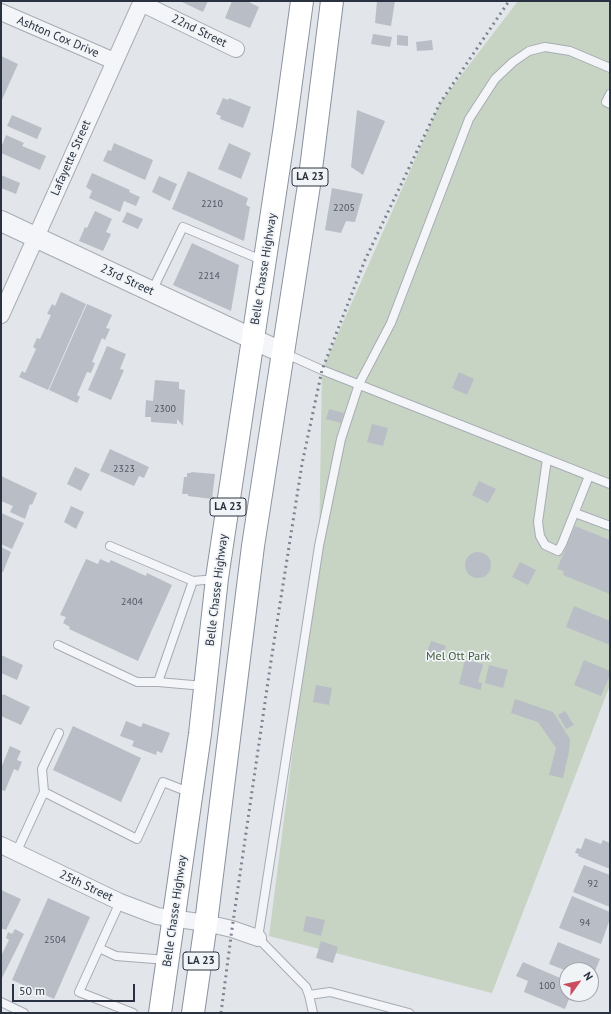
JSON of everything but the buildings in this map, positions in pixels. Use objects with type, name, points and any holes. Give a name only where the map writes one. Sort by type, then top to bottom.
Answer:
[{"type":"highway","name":"Belle Chasse Highway","points":[[160,1013],[200,734],[217,578],[285,126],[302,1]]},
{"type":"highway","name":"LA 23","points":[[193,1013],[206,923],[254,546],[309,185],[332,1]]},
{"type":"street","name":"22nd Street","points":[[141,2],[236,49]]},
{"type":"street","name":"Lafayette Street","points":[[1,314],[141,2]]},
{"type":"street","name":"Ashton Cox Drive","points":[[1,12],[114,61]]},
{"type":"street","name":"23rd Street","points":[[1,221],[283,353]]},
{"type":"street","name":"25th Street","points":[[1,845],[120,902],[157,916],[206,923],[232,929],[258,938]]},
{"type":"lane","points":[[313,1013],[306,987],[258,938],[319,546],[341,439],[359,384],[390,323],[469,119],[495,79],[513,62],[529,51],[544,47],[570,51],[610,68]]},
{"type":"lane","points":[[610,94],[606,102],[610,104]]},
{"type":"lane","points":[[152,291],[183,227],[265,261]]},
{"type":"lane","points":[[283,353],[609,484]]},
{"type":"lane","points":[[546,459],[538,522],[540,536],[545,545],[558,551],[589,476]]},
{"type":"lane","points":[[575,513],[610,526]]},
{"type":"lane","points":[[110,546],[193,581],[217,578]]},
{"type":"lane","points":[[158,682],[193,581]]},
{"type":"lane","points":[[58,645],[137,682],[158,682],[205,686]]},
{"type":"lane","points":[[16,852],[44,792],[42,770],[59,734]]},
{"type":"lane","points":[[44,792],[137,839],[164,782],[191,793]]},
{"type":"lane","points":[[120,902],[79,992],[133,1013]]},
{"type":"lane","points":[[99,948],[116,956],[168,960]]},
{"type":"lane","points":[[309,996],[330,992],[409,1013]]},
{"type":"lane","points":[[1,1002],[24,1013]]},
{"type":"green space","name":"Mel Ott Park","points":[[518,1],[610,1],[610,685],[492,993],[269,936],[319,546],[322,370],[440,103]]},
{"type":"railway","points":[[221,1013],[271,661],[302,464],[322,370],[365,260],[440,103],[509,1]]}]
